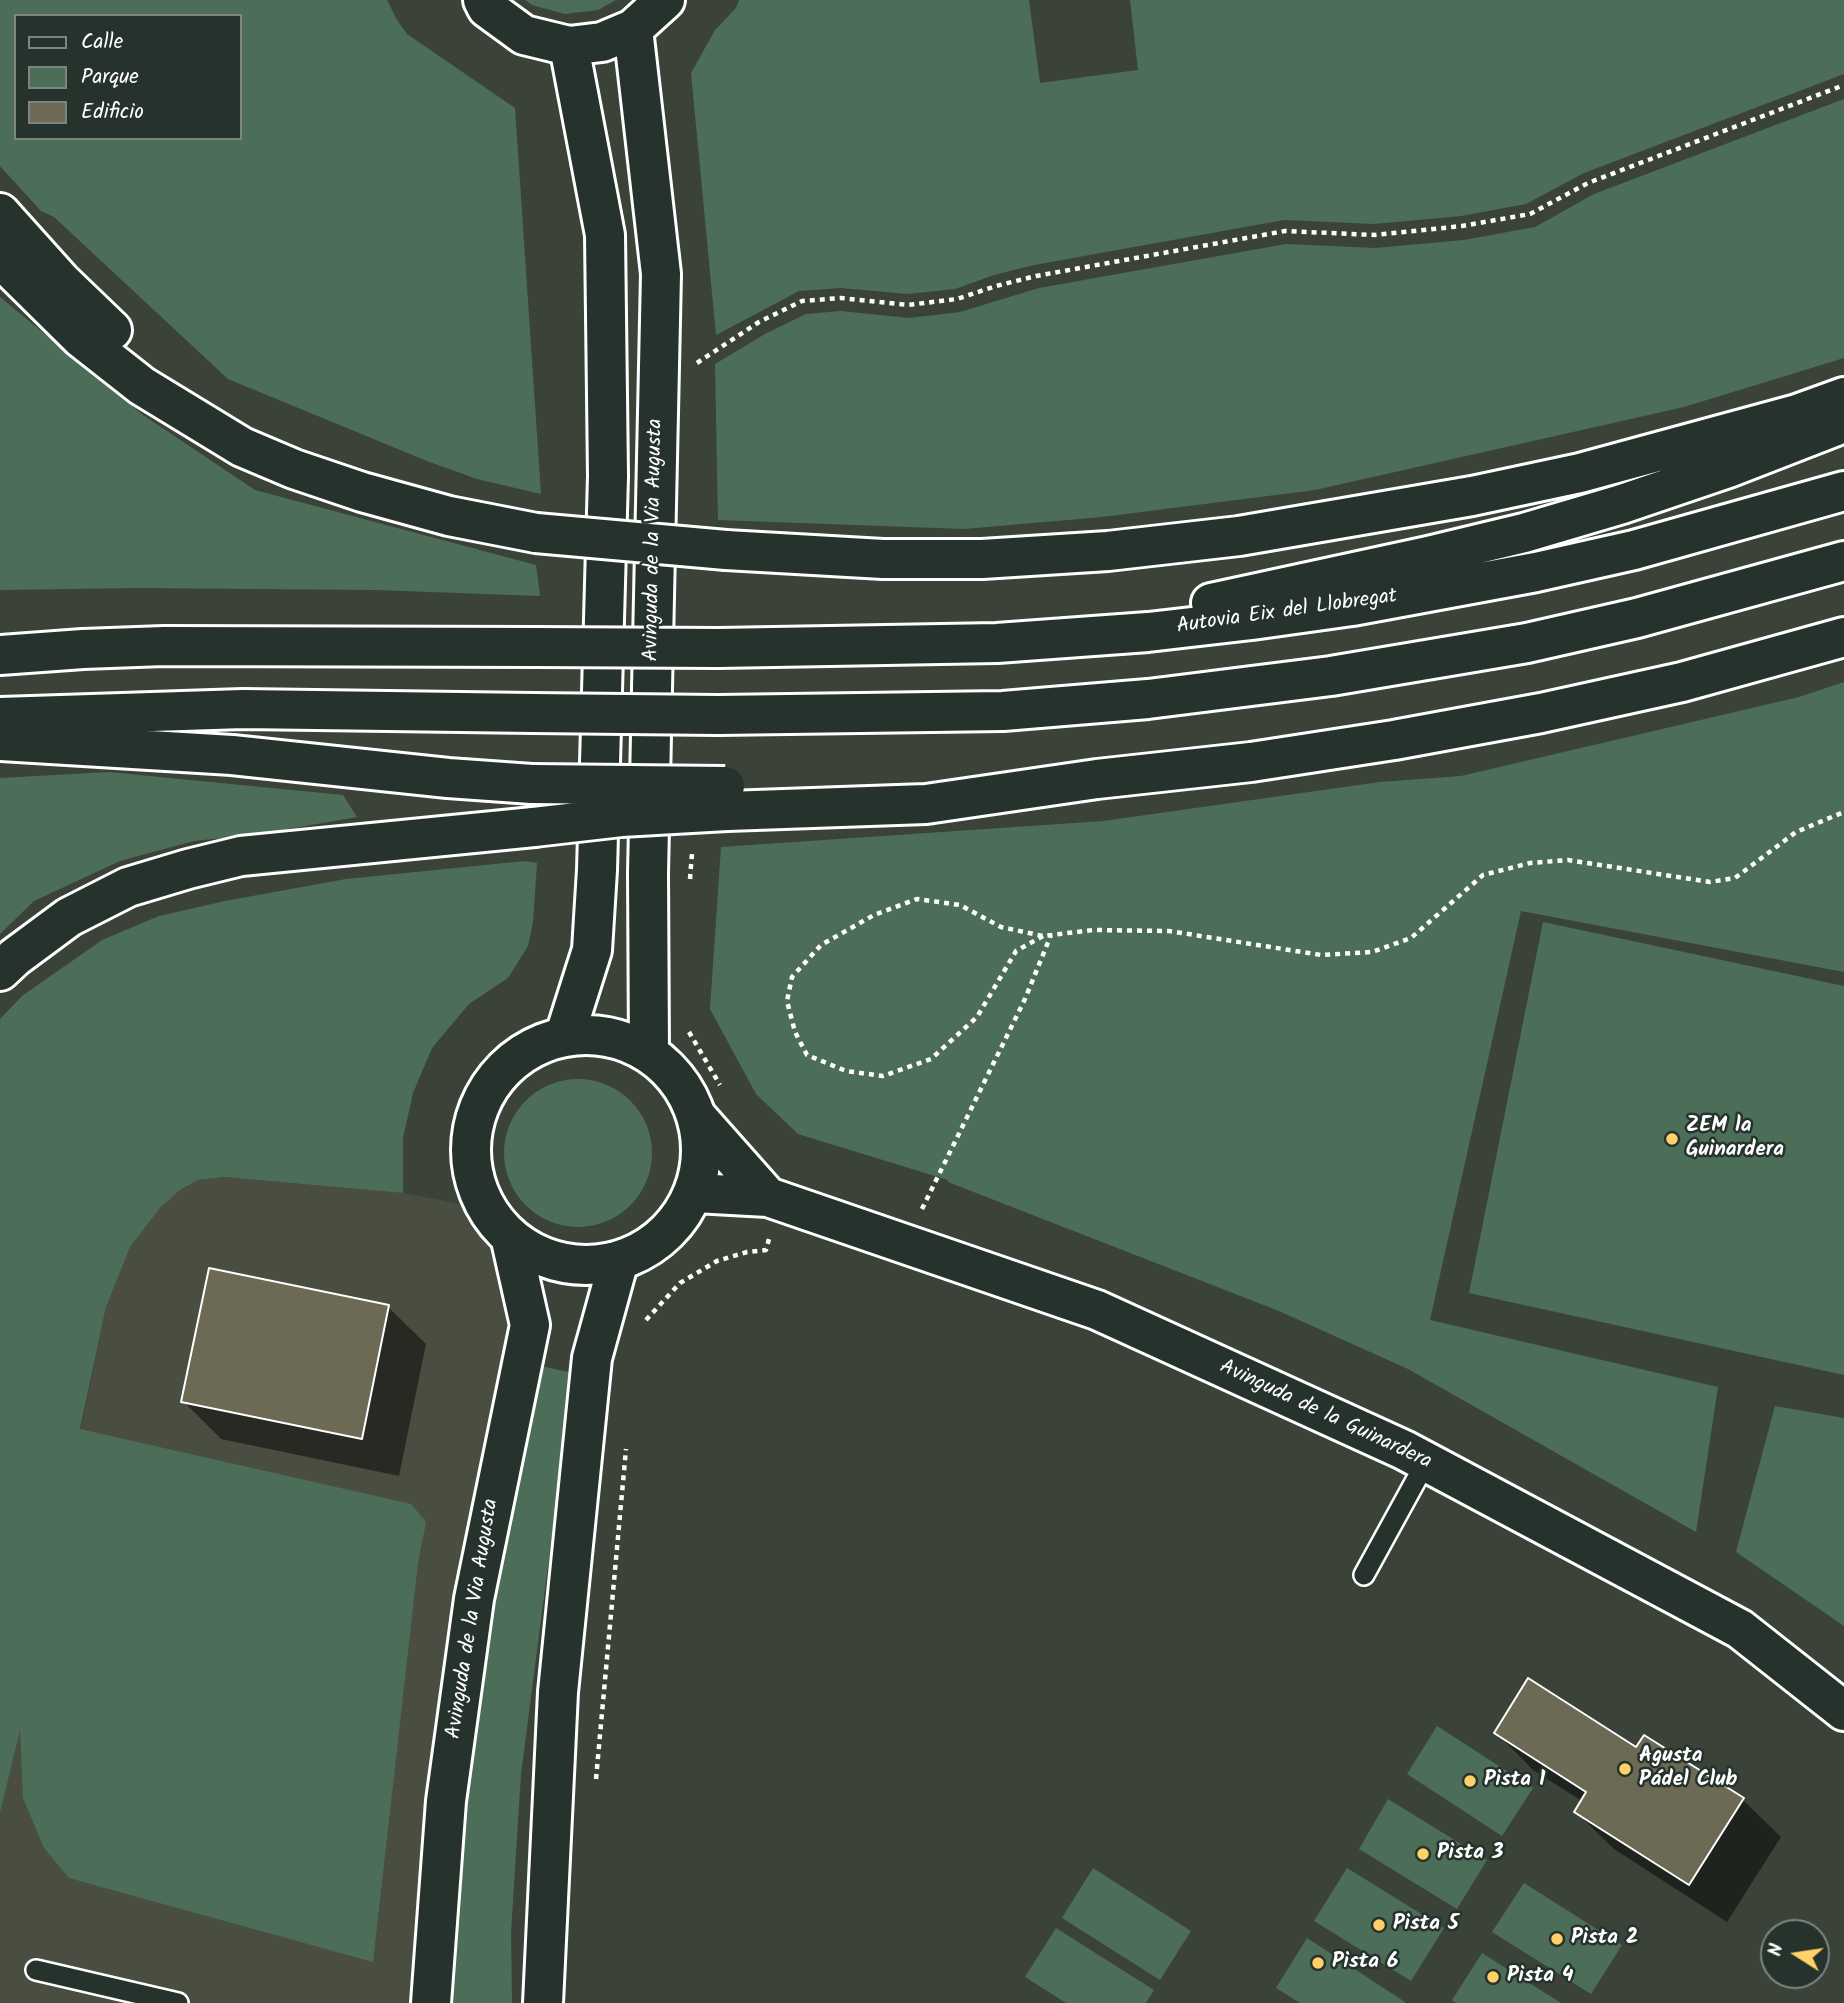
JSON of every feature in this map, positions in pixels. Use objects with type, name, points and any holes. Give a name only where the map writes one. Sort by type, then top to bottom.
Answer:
[{"type":"main road","points":[[483,0],[488,8],[524,35],[569,46],[602,42],[633,29],[665,0]]},
{"type":"main road","name":"Avinguda de la Via Augusta","points":[[633,29],[660,274],[648,860],[649,1052]]},
{"type":"main road","points":[[565,1035],[592,950],[597,870],[608,476],[605,235],[569,46]]},
{"type":"main road","points":[[0,213],[61,281],[102,321],[144,360],[199,403],[243,433],[362,492]]},
{"type":"main road","points":[[0,258],[81,338],[142,386],[242,447],[294,470],[449,516],[536,533],[726,550],[883,559],[982,559],[1108,551],[1239,536],[1436,503],[1580,473],[1797,414],[1844,397]]},
{"type":"main road","points":[[1051,639],[1524,533],[1622,504],[1728,468],[1844,422]]},
{"type":"main road","name":"Autovia Eix del Llobregat","points":[[0,655],[164,646],[718,648],[923,645],[1148,632],[1352,606],[1500,579],[1634,550],[1844,491]]},
{"type":"main road","points":[[0,718],[243,709],[718,715],[1003,711],[1148,699],[1331,676],[1527,643],[1740,592],[1844,561]]},
{"type":"main road","points":[[0,741],[232,755],[532,784],[726,799],[926,804],[1394,740],[1541,713],[1682,682],[1844,637]]},
{"type":"main road","points":[[0,971],[69,917],[128,887],[241,856],[621,817],[726,799]]},
{"type":"main road","points":[[565,1035],[605,1035],[649,1052],[678,1078],[698,1118],[702,1163],[695,1193],[668,1233],[619,1260],[570,1267],[530,1253],[511,1240],[485,1209],[470,1164],[475,1115],[497,1075],[533,1046],[565,1035]]},
{"type":"main road","name":"Avinguda de la Guinardera","points":[[698,1118],[768,1197]]},
{"type":"main road","name":"Avinguda de la Guinardera","points":[[695,1193],[768,1197],[1097,1310],[1426,1462],[1740,1629],[1844,1711]]},
{"type":"main road","name":"Avinguda de la Via Augusta","points":[[431,2003],[446,1801],[474,1599],[530,1325],[511,1240]]},
{"type":"main road","points":[[543,2003],[558,1692],[592,1358],[619,1260]]},
{"type":"lane","points":[[1364,1576],[1426,1462]]},
{"type":"lane","points":[[36,1970],[178,2003]]},
{"type":"path","points":[[695,364],[759,323],[802,301],[841,298],[908,305],[957,299],[1036,276],[1285,231],[1375,235],[1462,226],[1530,214],[1588,183],[1844,85]]},
{"type":"path","points":[[1043,936],[1016,951],[977,1017],[931,1059],[883,1076],[846,1071],[807,1055],[795,1032],[787,1001],[792,976],[821,945],[874,915],[917,899],[960,905],[1001,927],[1043,936],[1093,930],[1169,931],[1321,955],[1372,952],[1411,938],[1483,875],[1530,863],[1568,860],[1710,882],[1735,878],[1796,832],[1844,812]]},
{"type":"path","points":[[905,1244],[1025,999],[1052,935]]},
{"type":"shaded area","points":[[225,1177],[403,1193],[485,1209],[511,1240],[530,1325],[431,2003],[0,2003],[0,1813],[24,1711],[106,1307],[130,1247],[160,1208],[180,1190],[198,1180]]},
{"type":"green space","points":[[0,0],[387,0],[407,34],[515,108],[541,494],[477,479],[427,461],[228,379],[54,217],[41,211],[0,166]]},
{"type":"green space","points":[[525,0],[616,0],[598,10],[565,14],[532,5]]},
{"type":"green space","points":[[739,0],[1029,0],[1040,83],[1138,70],[1130,0],[1844,0],[1844,74],[1584,173],[1526,204],[1461,216],[1374,224],[1284,220],[1034,265],[955,289],[908,294],[841,288],[799,291],[716,335],[691,73],[715,30],[736,8]]},
{"type":"green space","points":[[1844,99],[1844,358],[1684,407],[1315,490],[1102,517],[964,529],[718,520],[715,364],[765,334],[806,314],[841,311],[909,318],[960,312],[1039,288],[1286,244],[1375,248],[1464,240],[1535,227],[1594,194]]},
{"type":"green space","points":[[0,297],[143,415],[255,490],[536,565],[540,596],[376,590],[0,590]]},
{"type":"green space","points":[[1844,682],[1844,972],[1521,911],[1430,1320],[1718,1387],[1696,1532],[1408,1369],[1279,1311],[948,1180],[798,1134],[756,1094],[710,1009],[721,847],[1103,821],[1380,782],[1461,776],[1799,697]]},
{"type":"green space","points":[[109,772],[343,795],[357,817],[259,834],[194,841],[120,861],[34,901],[0,934],[0,778]]},
{"type":"green space","points":[[525,861],[537,863],[533,922],[528,946],[508,978],[469,1004],[432,1048],[413,1093],[403,1138],[403,1193],[225,1177],[198,1180],[180,1190],[160,1208],[130,1247],[106,1307],[80,1429],[411,1504],[426,1522],[418,1563],[373,1962],[69,1878],[44,1848],[23,1798],[20,1730],[0,1813],[0,1019],[22,996],[102,940],[159,916],[346,879]]},
{"type":"green space","name":"ZEM la Guinardera","points":[[1543,922],[1844,986],[1844,1375],[1469,1293]]},
{"type":"green space","points":[[578,1079],[606,1085],[630,1101],[646,1125],[652,1153],[646,1181],[630,1205],[606,1221],[578,1227],[550,1221],[526,1205],[510,1181],[504,1153],[510,1125],[526,1101],[550,1085]]},
{"type":"green space","points":[[540,1366],[573,1373],[521,1774],[511,1933],[512,2003],[446,2003],[456,1842],[480,1659]]},
{"type":"green space","points":[[1775,1406],[1844,1418],[1844,1626],[1736,1552]]},
{"type":"green space","name":"Pista 1","points":[[1437,1726],[1533,1788],[1502,1836],[1407,1774]]},
{"type":"green space","name":"Pista 3","points":[[1388,1799],[1487,1860],[1457,1909],[1359,1849]]},
{"type":"green space","points":[[1093,1868],[1191,1931],[1160,1980],[1062,1918]]},
{"type":"green space","name":"Pista 5","points":[[1347,1868],[1444,1928],[1411,1981],[1314,1921]]},
{"type":"green space","name":"Pista 2","points":[[1524,1883],[1622,1945],[1591,1994],[1492,1932]]},
{"type":"green space","points":[[1056,1928],[1154,1990],[1146,2003],[1066,2003],[1025,1977]]},
{"type":"green space","name":"Pista 6","points":[[1307,1938],[1405,2002],[1300,2003],[1276,1988]]},
{"type":"green space","name":"Pista 4","points":[[1482,1953],[1561,2003],[1456,2003],[1452,2000]]},
{"type":"building","points":[[209,1268],[389,1305],[362,1439],[181,1402]]},
{"type":"building","name":"Agusta Pádel Club","points":[[1528,1678],[1636,1747],[1644,1735],[1744,1798],[1689,1885],[1574,1812],[1586,1792],[1494,1733]]},
{"type":"place","name":"ZEM la Guinardera","points":[[1672,1139]]},
{"type":"place","name":"Agusta Pádel Club","points":[[1625,1769]]},
{"type":"place","name":"Pista 1","points":[[1470,1781]]},
{"type":"place","name":"Pista 3","points":[[1423,1854]]},
{"type":"place","name":"Pista 5","points":[[1379,1925]]},
{"type":"place","name":"Pista 2","points":[[1557,1939]]},
{"type":"place","name":"Pista 6","points":[[1318,1963]]},
{"type":"place","name":"Pista 4","points":[[1493,1977]]}]
